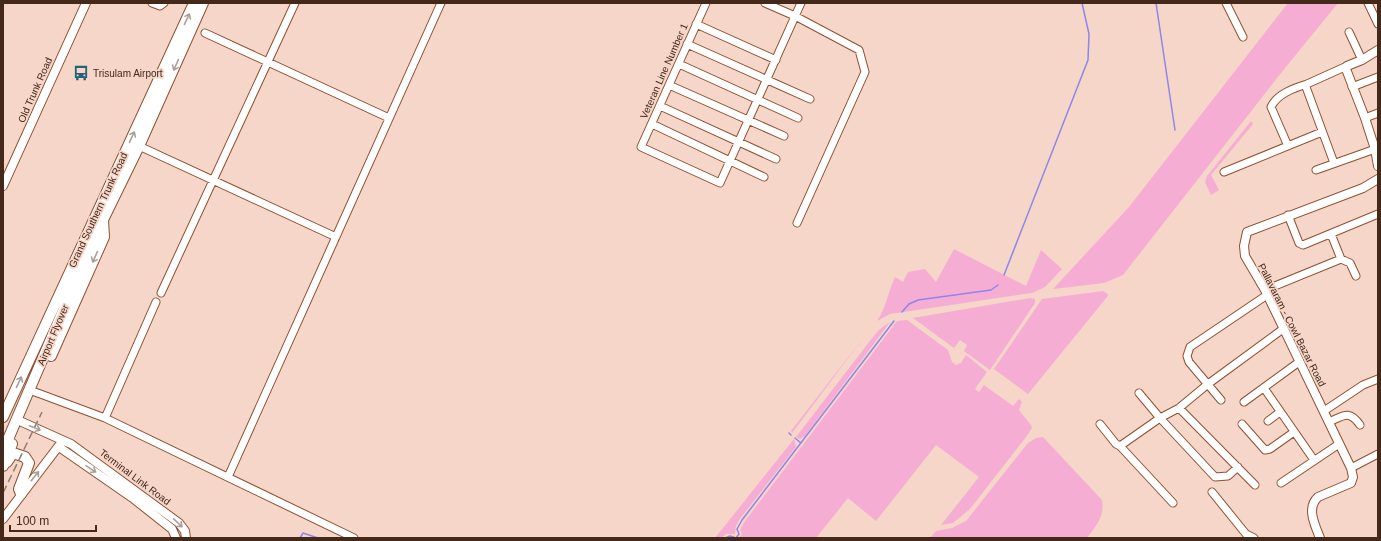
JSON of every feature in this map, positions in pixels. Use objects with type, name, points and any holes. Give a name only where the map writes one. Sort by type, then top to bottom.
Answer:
[{"type":"main road","name":"Grand Southern Trunk Road","points":[[3,417],[194,3]]},
{"type":"main road","name":"Grand Southern Trunk Road","points":[[102,220],[140,146],[203,3]]},
{"type":"main road","name":"Airport Flyover","points":[[3,451],[102,220]]},
{"type":"main road","points":[[3,466],[104,237],[102,220]]},
{"type":"main road","points":[[3,472],[13,453],[25,457],[29,463],[19,489],[21,494]]},
{"type":"street","name":"Old Trunk Road","points":[[3,186],[86,3]]},
{"type":"street","points":[[152,3],[160,6],[164,3]]},
{"type":"street","points":[[161,293],[295,3]]},
{"type":"street","points":[[228,477],[441,3]]},
{"type":"street","name":"Veteran Line Number 1","points":[[706,3],[641,147],[720,183],[730,162]]},
{"type":"street","points":[[765,3],[795,16],[859,50],[865,72],[797,223]]},
{"type":"street","points":[[730,162],[747,120],[758,100],[801,3]]},
{"type":"street","points":[[1226,3],[1243,38]]},
{"type":"street","points":[[1368,3],[1378,24]]},
{"type":"street","points":[[696,24],[776,60]]},
{"type":"street","points":[[1350,32],[1362,60]]},
{"type":"street","points":[[205,33],[389,118]]},
{"type":"street","points":[[688,44],[810,99]]},
{"type":"street","points":[[1288,146],[1271,107],[1273,103],[1284,93],[1362,60],[1378,50]]},
{"type":"street","points":[[678,64],[798,118]]},
{"type":"street","points":[[1347,66],[1346,73],[1376,148],[1378,166]]},
{"type":"street","points":[[1352,87],[1378,76]]},
{"type":"street","points":[[1307,84],[1306,87],[1334,164]]},
{"type":"street","points":[[669,85],[784,136]]},
{"type":"street","points":[[660,106],[776,160]]},
{"type":"street","points":[[1365,118],[1378,113]]},
{"type":"street","points":[[652,124],[764,177]]},
{"type":"street","points":[[1224,172],[1322,132]]},
{"type":"street","points":[[140,146],[336,237]]},
{"type":"street","points":[[1316,170],[1376,148]]},
{"type":"street","name":"Pallavaram - Cowl Bazar Road","points":[[1351,468],[1266,292],[1246,256],[1244,246],[1246,232],[1363,188],[1378,179]]},
{"type":"street","points":[[1288,215],[1301,245],[1378,214]]},
{"type":"street","points":[[1331,234],[1341,258],[1350,263],[1356,276]]},
{"type":"street","points":[[1221,400],[1189,362],[1187,356],[1190,347],[1266,292],[1341,258]]},
{"type":"street","points":[[105,418],[156,302]]},
{"type":"street","points":[[1120,446],[1160,418],[1179,408],[1208,384],[1283,329]]},
{"type":"street","points":[[1244,402],[1299,362]]},
{"type":"street","points":[[1324,411],[1357,389],[1378,379]]},
{"type":"street","points":[[1264,388],[1314,460]]},
{"type":"street","points":[[35,392],[105,418],[354,538]]},
{"type":"street","points":[[1139,393],[1214,477],[1228,476],[1238,467]]},
{"type":"street","points":[[1179,408],[1255,485]]},
{"type":"street","points":[[1268,421],[1280,412]]},
{"type":"street","points":[[1329,422],[1347,415],[1355,417],[1360,425]]},
{"type":"street","name":"Terminal Link Road","points":[[22,422],[92,458],[179,523],[185,531],[186,538]]},
{"type":"street","points":[[1100,424],[1116,444],[1120,446],[1173,503]]},
{"type":"street","points":[[1242,424],[1265,450],[1270,449],[1294,432]]},
{"type":"street","points":[[3,519],[61,443]]},
{"type":"street","name":"Terminal Link Road","points":[[61,443],[172,529],[176,538]]},
{"type":"street","points":[[1281,483],[1339,444]]},
{"type":"street","points":[[1320,538],[1312,514],[1315,500],[1351,483],[1353,477],[1351,468],[1378,454]]},
{"type":"street","points":[[1212,492],[1246,534],[1254,538]]},
{"type":"shaded area","points":[[1288,3],[1338,3],[1281,73],[1123,275],[1104,283],[1053,289],[1129,207]]},
{"type":"shaded area","points":[[1251,121],[1253,124],[1211,175],[1219,190],[1211,195],[1205,182],[1207,176]]},
{"type":"shaded area","points":[[954,249],[1026,286],[1041,250],[1062,269],[1045,287],[1032,293],[890,314],[877,321],[883,311],[895,277],[903,282],[908,272],[925,269],[936,282]]},
{"type":"shaded area","points":[[1103,291],[1108,294],[1107,297],[1028,394],[994,369],[1042,299]]},
{"type":"shaded area","points":[[1030,298],[1035,299],[1035,303],[990,370],[964,351],[967,345],[960,340],[954,348],[913,318]]},
{"type":"shaded area","points":[[907,320],[948,350],[952,362],[956,365],[961,363],[966,355],[987,372],[975,389],[979,392],[984,385],[1013,406],[1019,399],[1022,402],[1019,410],[1032,428],[1026,437],[970,509],[953,523],[941,525],[979,477],[936,445],[876,521],[848,498],[816,538],[739,538],[742,534],[740,530],[745,521],[897,321]]},
{"type":"shaded area","points":[[890,322],[805,436],[800,439],[796,437],[873,337],[880,329]]},
{"type":"shaded area","points":[[864,337],[792,433],[791,431]]},
{"type":"shaded area","points":[[1043,437],[1102,500],[1103,506],[1101,516],[1087,538],[930,538],[936,531],[952,528],[966,521],[1028,443],[1036,438]]},
{"type":"shaded area","points":[[794,439],[796,447],[739,520],[736,526],[735,534],[726,534],[722,538],[715,538]]},
{"type":"waterway","points":[[1004,275],[1088,60],[1089,34],[1082,3]]},
{"type":"waterway","points":[[1156,3],[1175,130]]},
{"type":"waterway","points":[[902,312],[909,304],[918,300],[991,290],[998,285]]},
{"type":"waterway","points":[[725,538],[730,536],[736,538],[739,534],[737,529],[742,520],[894,321]]},
{"type":"waterway","points":[[795,438],[801,443]]},
{"type":"waterway","points":[[300,538],[303,533],[318,538]]},
{"type":"railway","points":[[3,493],[42,412]]},
{"type":"place","name":"Trisulam Airport","points":[[81,73]]}]
